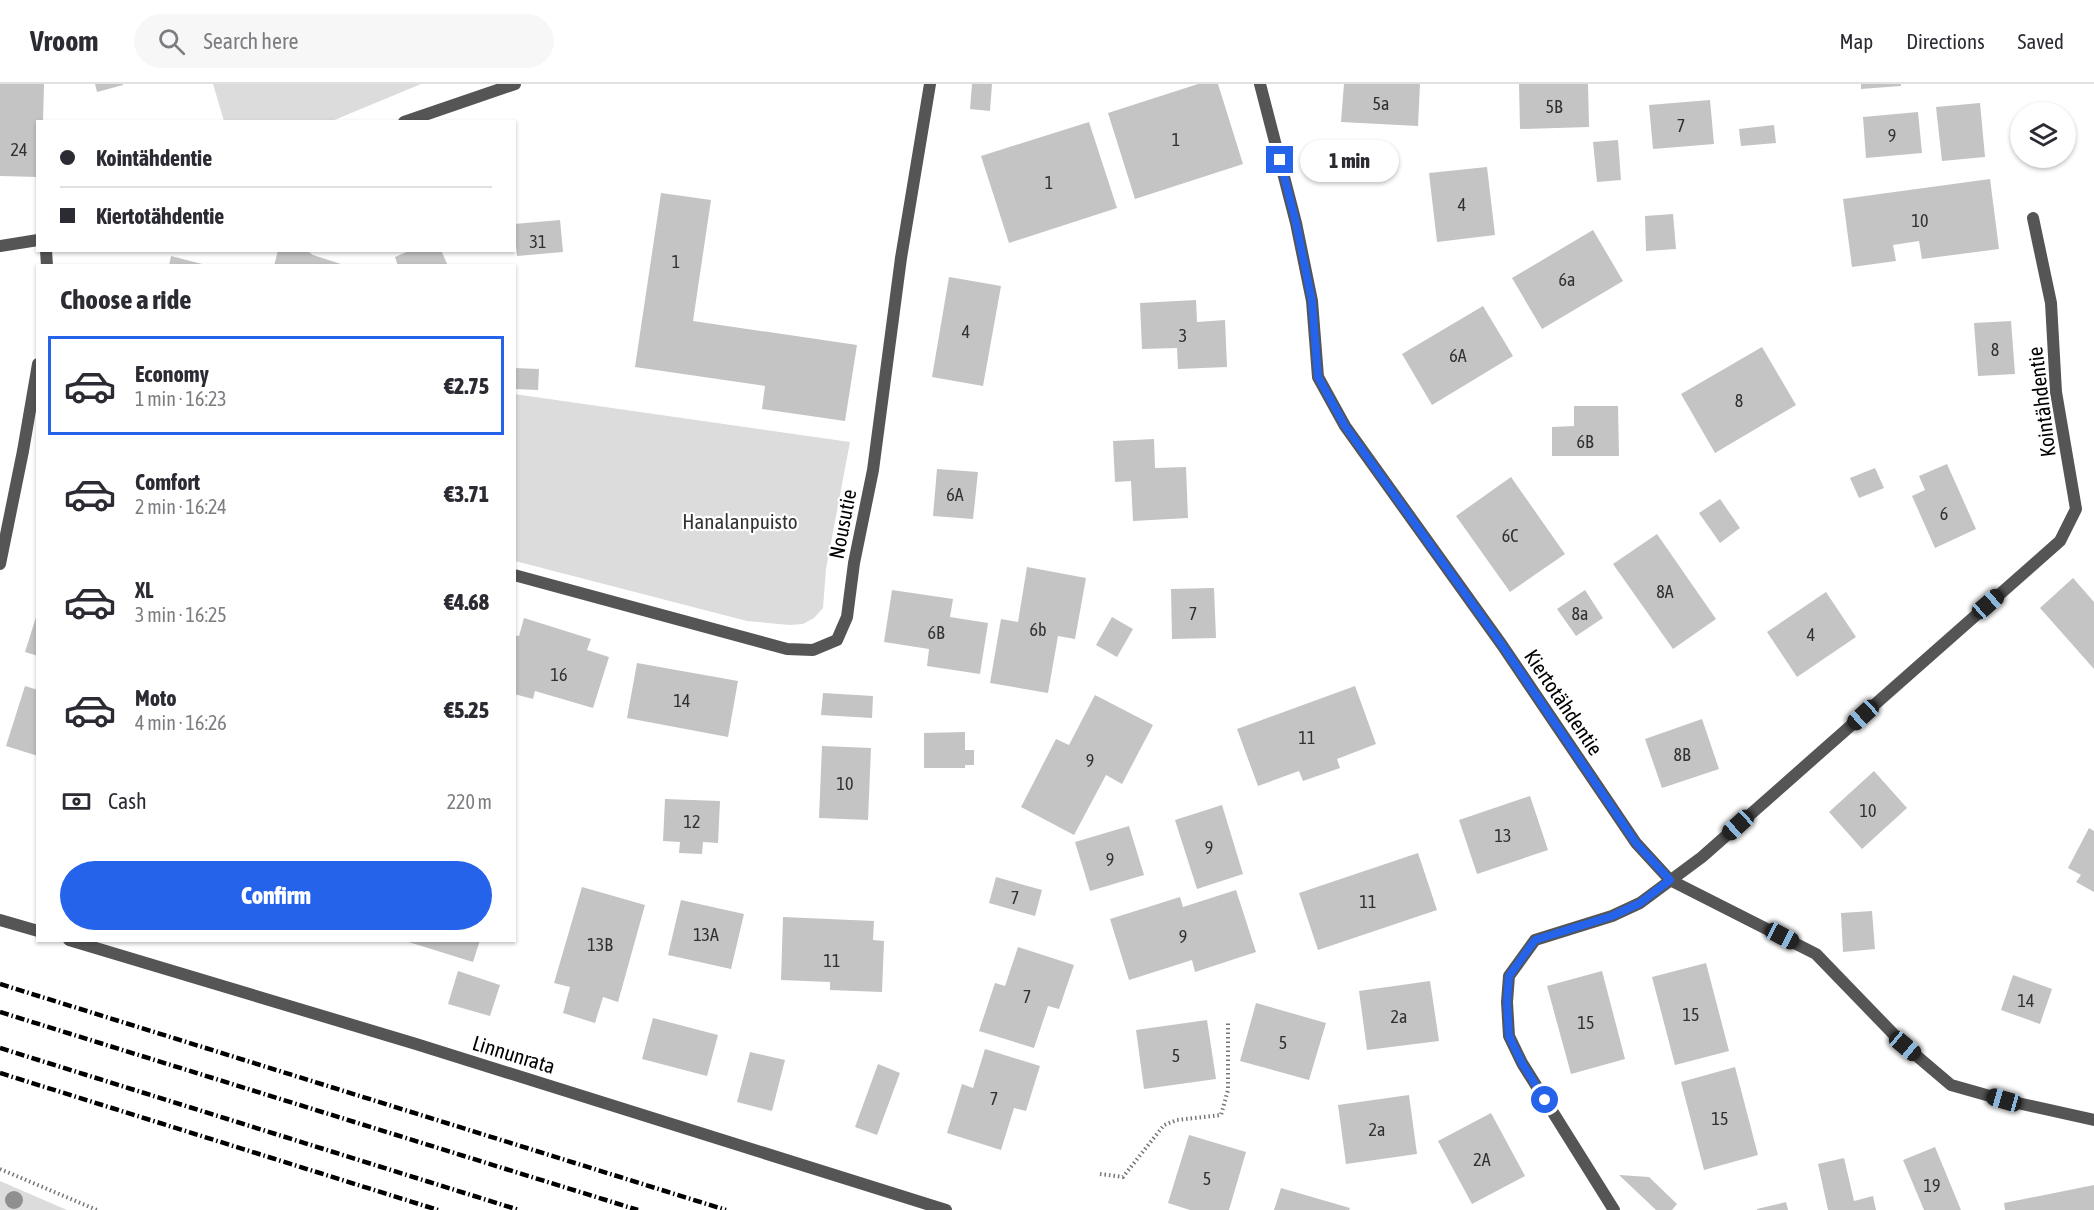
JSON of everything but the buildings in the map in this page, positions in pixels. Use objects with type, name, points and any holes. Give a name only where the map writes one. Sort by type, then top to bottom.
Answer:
[{"type":"street","points":[[410,120],[515,84]]},
{"type":"street","name":"Nousutie","points":[[516,576],[787,649],[813,650],[837,640],[846,617],[854,563],[873,470],[901,258],[930,84]]},
{"type":"street","name":"Kiertotähdentie","points":[[1260,84],[1301,245],[1312,301],[1318,377],[1345,426],[1502,645],[1636,843],[1670,880],[1749,918],[1816,954],[1905,1046],[1951,1085],[2004,1100],[2094,1120]]},
{"type":"street","name":"Kointähdentie","points":[[1614,1210],[1522,1063],[1509,1036],[1507,1002],[1509,976],[1535,940],[1612,916],[1640,903],[1711,849],[2060,541],[2076,509],[2056,392],[2051,303],[2033,218]]},
{"type":"street","points":[[0,246],[36,240]]},
{"type":"street","points":[[0,564],[36,376]]},
{"type":"street","points":[[0,920],[36,930]]},
{"type":"street","name":"Linnunrata","points":[[76,942],[416,1044],[946,1210]]},
{"type":"path","points":[[1100,1174],[1123,1177],[1164,1125],[1177,1120],[1221,1115],[1228,1090],[1228,1023]]},
{"type":"path","points":[[0,1169],[97,1210]]},
{"type":"green space","points":[[213,84],[421,84],[334,120],[224,120]]},
{"type":"green space","name":"Hanalanpuisto","points":[[516,394],[850,442],[826,569],[823,608],[814,618],[803,624],[747,621],[516,561]]},
{"type":"green space","points":[[0,1181],[67,1210],[0,1210]]},
{"type":"railway","points":[[0,984],[726,1210]]},
{"type":"railway","points":[[0,1012],[638,1210]]},
{"type":"railway","points":[[0,1048],[519,1210]]},
{"type":"railway","points":[[0,1073],[438,1210]]},
{"type":"route","points":[[1280,160],[1312,301],[1318,377],[1345,426],[1502,645],[1636,843],[1670,880],[1640,903],[1612,916],[1535,940],[1509,976],[1507,1002],[1509,1036],[1522,1063],[1545,1100]]}]
